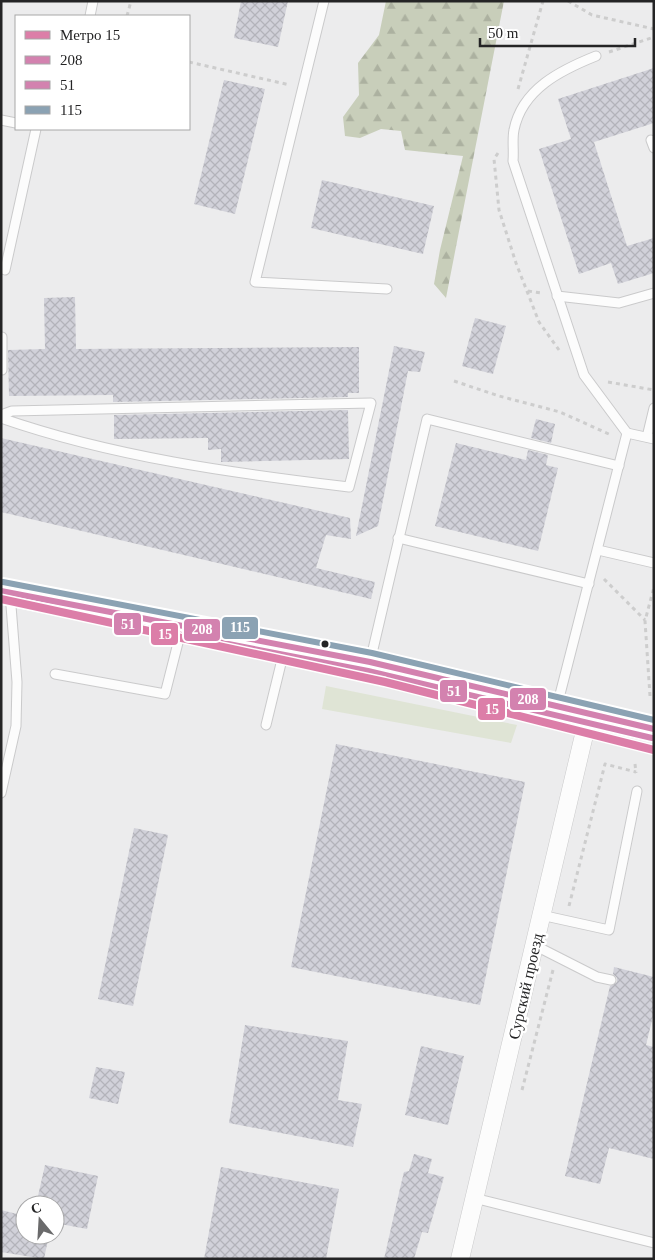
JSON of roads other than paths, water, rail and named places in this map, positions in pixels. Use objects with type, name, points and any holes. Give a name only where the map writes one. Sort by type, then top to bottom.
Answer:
[{"type":"street","points":[[6,592],[370,662],[654,729]]},
{"type":"street","name":"Сурский проезд","points":[[460,1259],[589,714]]},
{"type":"lane","points":[[90,15],[94,1]]},
{"type":"lane","points":[[324,1],[255,282],[387,289]]},
{"type":"lane","points":[[557,706],[627,436],[584,375],[513,161],[514,130],[525,102],[542,85],[562,69],[596,56]]},
{"type":"lane","points":[[1,120],[15,123]]},
{"type":"lane","points":[[5,270],[36,130]]},
{"type":"lane","points":[[557,296],[620,304],[654,292]]},
{"type":"lane","points":[[1,370],[2,337]]},
{"type":"lane","points":[[371,403],[349,487],[223,472],[44,433],[1,417],[12,411],[371,403]]},
{"type":"lane","points":[[627,436],[650,438],[654,408]]},
{"type":"lane","points":[[370,662],[427,419],[620,466]]},
{"type":"lane","points":[[398,538],[589,584]]},
{"type":"lane","points":[[598,550],[654,563]]},
{"type":"lane","points":[[1,793],[16,726],[17,682],[6,592]]},
{"type":"lane","points":[[55,674],[165,694],[182,627]]},
{"type":"lane","points":[[266,725],[286,647]]},
{"type":"lane","points":[[542,915],[608,930],[637,791]]},
{"type":"lane","points":[[534,945],[597,977],[611,980]]},
{"type":"lane","points":[[474,1198],[654,1243]]},
{"type":"metro line","name":"15","points":[[1,599],[385,682],[654,750]]}]
